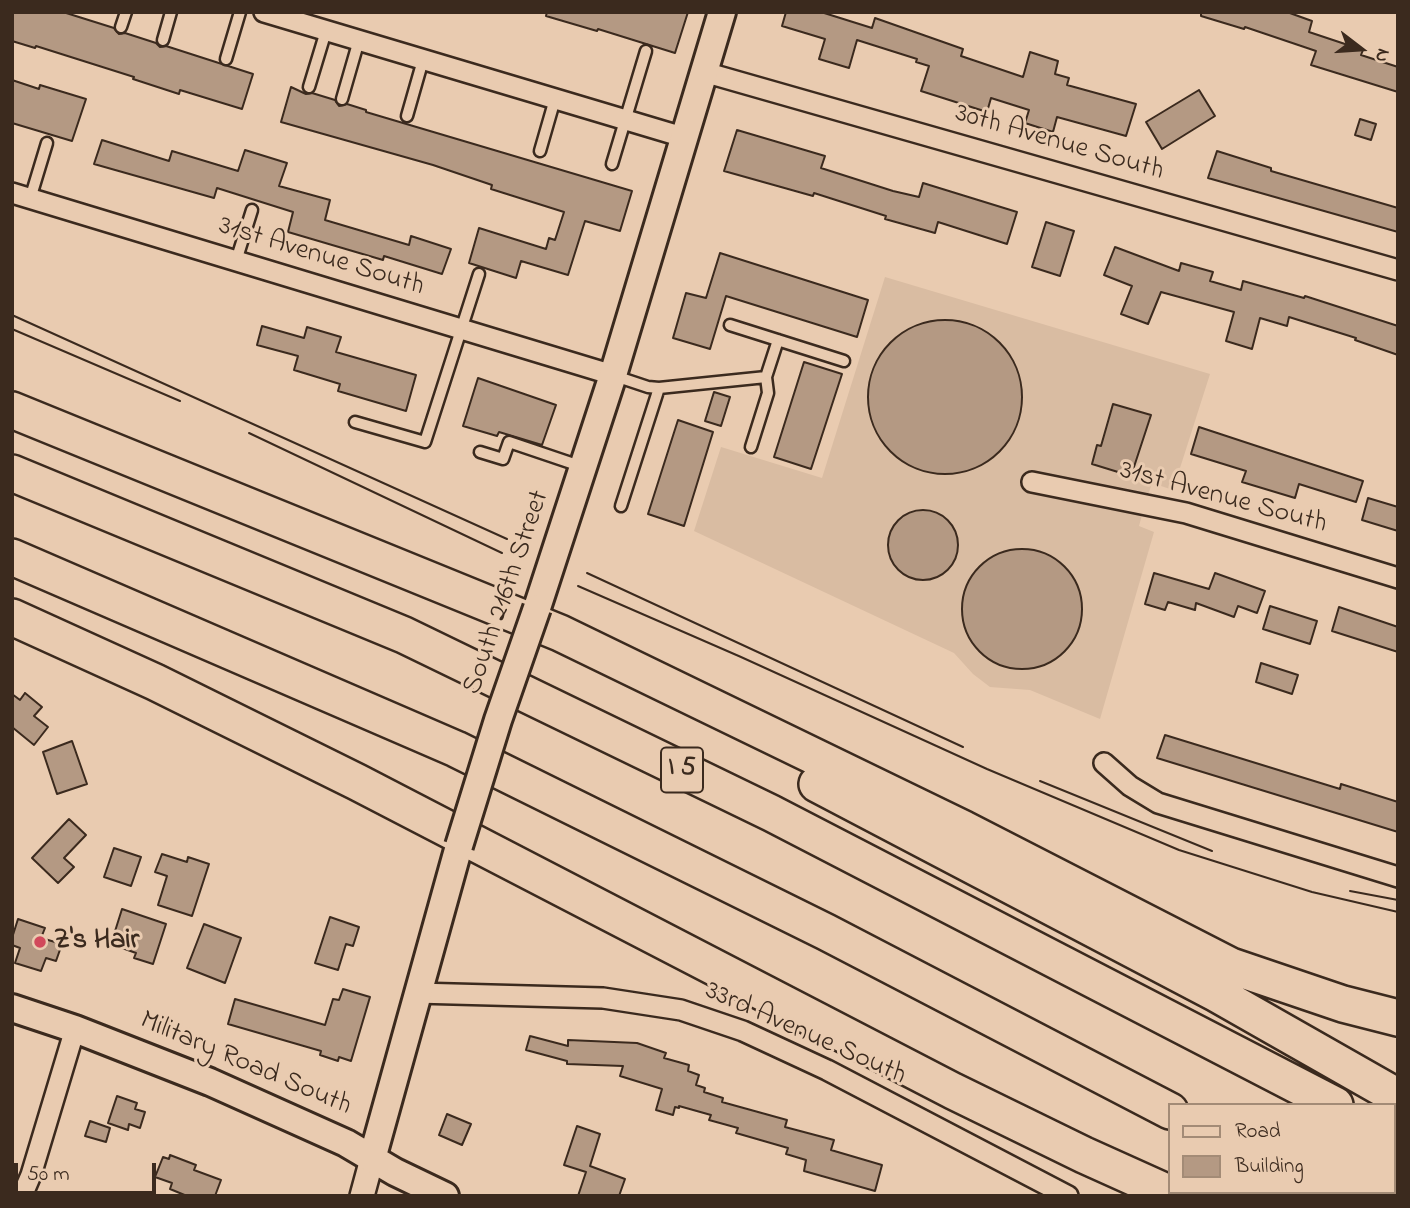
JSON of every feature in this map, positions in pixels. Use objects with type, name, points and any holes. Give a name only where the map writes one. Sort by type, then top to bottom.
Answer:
[{"type":"highway","points":[[12,410],[560,633],[964,829],[1231,966],[1343,1004],[1398,1018]]},
{"type":"highway","name":"I 5","points":[[12,473],[404,635],[771,813],[1331,1103]]},
{"type":"highway","points":[[287,523],[506,621],[564,650],[1217,995],[1398,1097]]},
{"type":"highway","points":[[12,557],[456,749],[826,932],[1168,1110]]},
{"type":"highway","points":[[12,617],[155,682],[321,764],[953,1091],[1168,1193]]},
{"type":"main road","name":"South 216th Street","points":[[372,1158],[459,846],[498,720],[584,467],[722,12]]},
{"type":"main road","name":"Military Road South","points":[[12,1008],[75,1028],[210,1082],[346,1143],[395,1172],[445,1196]]},
{"type":"street","points":[[264,12],[683,137]]},
{"type":"street","name":"30th Avenue South","points":[[704,72],[1398,270]]},
{"type":"street","name":"31st Avenue South","points":[[21,196],[613,375]]},
{"type":"street","name":"31st Avenue South","points":[[1032,482],[1186,513],[1398,578]]},
{"type":"street","points":[[1104,763],[1130,786],[1158,803],[1398,877]]},
{"type":"street","name":"33rd Avenue South","points":[[416,993],[603,998],[681,1010],[743,1031],[827,1070],[1068,1196]]},
{"type":"street","points":[[22,1196],[31,1175],[75,1028]]},
{"type":"street","name":"South 216th Street","points":[[362,1196],[372,1158]]},
{"type":"lane","points":[[121,27],[126,12]]},
{"type":"lane","points":[[163,40],[171,12]]},
{"type":"lane","points":[[226,59],[240,12]]},
{"type":"lane","points":[[309,87],[326,31]]},
{"type":"lane","points":[[342,99],[359,40]]},
{"type":"lane","points":[[612,164],[646,51]]},
{"type":"lane","points":[[407,116],[423,60]]},
{"type":"lane","points":[[540,151],[555,99]]},
{"type":"lane","points":[[21,196],[47,143]]},
{"type":"lane","points":[[236,261],[252,210]]},
{"type":"lane","points":[[355,422],[425,442],[479,274]]},
{"type":"lane","points":[[730,325],[844,360]]},
{"type":"lane","points":[[751,447],[768,393],[766,377],[778,340]]},
{"type":"lane","points":[[613,375],[659,388],[766,377]]},
{"type":"lane","points":[[621,506],[659,388]]},
{"type":"lane","points":[[480,452],[503,459],[509,442],[584,467]]},
{"type":"shaded area","points":[[885,277],[1210,374],[1173,490],[1152,483],[1145,504],[1139,526],[1154,532],[1100,719],[1030,690],[990,687],[973,674],[954,653],[694,531],[721,447],[822,478]]},
{"type":"building","points":[[12,12],[63,12],[114,28],[119,34],[125,33],[156,43],[160,47],[166,46],[253,74],[242,109],[180,90],[179,94],[133,79],[134,77],[12,41]]},
{"type":"building","points":[[547,12],[688,12],[675,53],[546,16]]},
{"type":"building","points":[[786,12],[821,12],[872,28],[875,18],[963,49],[961,56],[1023,77],[1030,52],[1058,61],[1055,74],[1069,78],[1067,85],[1136,104],[1126,136],[1057,117],[1053,132],[1025,123],[1029,110],[991,98],[987,112],[921,91],[929,66],[916,62],[917,59],[857,40],[849,68],[819,59],[825,39],[782,26]]},
{"type":"building","points":[[1201,12],[1287,12],[1312,21],[1309,32],[1363,50],[1361,55],[1398,67],[1398,92],[1311,65],[1316,51],[1245,27],[1244,29],[1201,16]]},
{"type":"building","points":[[12,80],[39,89],[40,85],[86,99],[72,141],[12,123]]},
{"type":"building","points":[[291,87],[306,94],[312,93],[335,100],[339,106],[347,104],[366,112],[632,191],[620,231],[585,221],[568,275],[521,261],[516,278],[469,263],[479,228],[546,249],[549,238],[555,240],[564,212],[491,189],[492,185],[433,165],[281,122]]},
{"type":"building","points":[[1199,90],[1215,116],[1162,149],[1146,122]]},
{"type":"building","points":[[1360,119],[1376,124],[1371,140],[1355,135]]},
{"type":"building","points":[[737,130],[825,156],[821,168],[893,191],[919,197],[923,183],[1017,212],[1007,244],[938,222],[935,233],[885,219],[886,216],[814,193],[813,196],[724,171]]},
{"type":"building","points":[[102,140],[169,161],[172,151],[238,171],[245,150],[287,163],[279,186],[330,200],[325,220],[409,245],[411,236],[451,249],[442,274],[384,256],[383,260],[288,232],[293,212],[217,188],[214,198],[94,164]]},
{"type":"building","points":[[1217,151],[1271,168],[1271,171],[1398,208],[1398,232],[1208,178]]},
{"type":"building","points":[[1046,222],[1074,231],[1060,276],[1032,267]]},
{"type":"building","points":[[1115,247],[1179,271],[1181,263],[1213,272],[1210,281],[1241,290],[1243,281],[1304,298],[1305,296],[1398,326],[1398,355],[1355,340],[1356,338],[1289,317],[1287,326],[1260,318],[1252,349],[1226,341],[1234,312],[1161,292],[1148,324],[1121,314],[1132,286],[1104,275]]},
{"type":"building","points":[[720,253],[868,300],[857,337],[726,296],[710,349],[673,338],[686,293],[706,298]]},
{"type":"building","points":[[945,320],[974,326],[1000,342],[1016,368],[1022,397],[1016,426],[1000,452],[974,468],[945,474],[916,468],[890,452],[874,426],[868,397],[874,368],[890,342],[916,326]]},
{"type":"building","points":[[262,326],[304,338],[307,327],[341,337],[336,352],[416,375],[406,411],[338,391],[340,384],[294,370],[298,356],[257,345]]},
{"type":"building","points":[[804,362],[842,374],[811,469],[774,457]]},
{"type":"building","points":[[478,378],[556,405],[542,445],[499,432],[497,436],[463,426]]},
{"type":"building","points":[[714,392],[730,397],[721,426],[705,421]]},
{"type":"building","points":[[1113,404],[1151,415],[1131,476],[1092,464],[1097,445],[1101,446]]},
{"type":"building","points":[[678,420],[713,432],[684,526],[648,514]]},
{"type":"building","points":[[1199,427],[1363,481],[1356,502],[1299,484],[1295,498],[1242,482],[1246,471],[1191,454]]},
{"type":"building","points":[[1368,498],[1398,507],[1398,531],[1362,520]]},
{"type":"building","points":[[923,510],[948,520],[958,545],[948,570],[923,580],[898,570],[888,545],[898,520]]},
{"type":"building","points":[[1022,549],[1045,554],[1064,567],[1077,586],[1082,609],[1077,632],[1064,651],[1045,664],[1022,669],[999,664],[980,651],[967,632],[962,609],[967,586],[980,567],[999,554]]},
{"type":"building","points":[[1154,573],[1209,589],[1215,573],[1265,591],[1257,613],[1238,606],[1234,617],[1196,603],[1195,610],[1168,602],[1165,610],[1145,604]]},
{"type":"building","points":[[1270,606],[1317,621],[1310,644],[1263,629]]},
{"type":"building","points":[[1339,607],[1398,627],[1398,652],[1332,631]]},
{"type":"building","points":[[1261,663],[1298,675],[1292,694],[1256,682]]},
{"type":"building","points":[[25,693],[42,707],[34,716],[48,727],[34,745],[12,727],[12,694],[20,700]]},
{"type":"building","points":[[1165,735],[1340,789],[1341,784],[1398,802],[1398,832],[1157,758]]},
{"type":"building","points":[[72,741],[87,784],[57,794],[43,752]]},
{"type":"building","points":[[69,819],[86,835],[64,858],[74,867],[58,883],[32,858]]},
{"type":"building","points":[[114,848],[141,857],[131,886],[104,877]]},
{"type":"building","points":[[162,854],[187,862],[188,857],[209,864],[192,916],[158,905],[167,876],[155,872]]},
{"type":"building","points":[[122,909],[166,924],[153,964],[134,958],[136,953],[111,944]]},
{"type":"building","points":[[330,917],[359,927],[353,946],[346,944],[338,970],[315,963]]},
{"type":"building","points":[[18,919],[45,928],[41,938],[62,944],[56,961],[46,958],[41,971],[15,963],[20,948],[12,945],[12,938]]},
{"type":"building","points":[[204,924],[241,938],[225,983],[187,968]]},
{"type":"building","points":[[343,989],[370,997],[351,1061],[339,1057],[338,1061],[320,1055],[321,1051],[228,1024],[235,999],[325,1025],[333,999],[339,1000]]},
{"type":"building","points":[[530,1036],[568,1046],[568,1040],[637,1043],[666,1053],[664,1058],[689,1065],[688,1071],[699,1075],[696,1085],[705,1088],[704,1092],[723,1098],[722,1102],[787,1120],[785,1127],[834,1140],[831,1150],[882,1165],[875,1191],[804,1171],[806,1160],[786,1154],[788,1148],[736,1133],[738,1128],[709,1120],[711,1115],[679,1106],[675,1107],[673,1115],[656,1110],[662,1089],[620,1076],[623,1066],[567,1064],[567,1061],[526,1050]]},
{"type":"building","points":[[117,1096],[137,1103],[135,1109],[145,1112],[140,1128],[129,1124],[128,1130],[108,1123]]},
{"type":"building","points":[[447,1114],[471,1124],[462,1145],[439,1135]]},
{"type":"building","points":[[90,1121],[110,1128],[106,1142],[85,1136]]},
{"type":"building","points":[[577,1126],[600,1134],[590,1166],[625,1179],[619,1196],[578,1196],[586,1172],[564,1165]]},
{"type":"building","points":[[170,1155],[196,1165],[194,1170],[221,1180],[215,1196],[187,1196],[170,1189],[172,1183],[155,1177],[163,1157],[169,1159]]},
{"type":"tram line","points":[[12,315],[507,539]]},
{"type":"tram line","points":[[12,329],[180,401]]},
{"type":"tram line","points":[[249,433],[502,553]]},
{"type":"tram line","points":[[587,573],[963,747]]},
{"type":"tram line","points":[[578,586],[987,769],[1179,850],[1312,892],[1398,912]]},
{"type":"tram line","points":[[1040,781],[1212,851]]},
{"type":"tram line","points":[[1350,891],[1398,900]]},
{"type":"place","name":"Z's Hair","points":[[40,942]]}]
